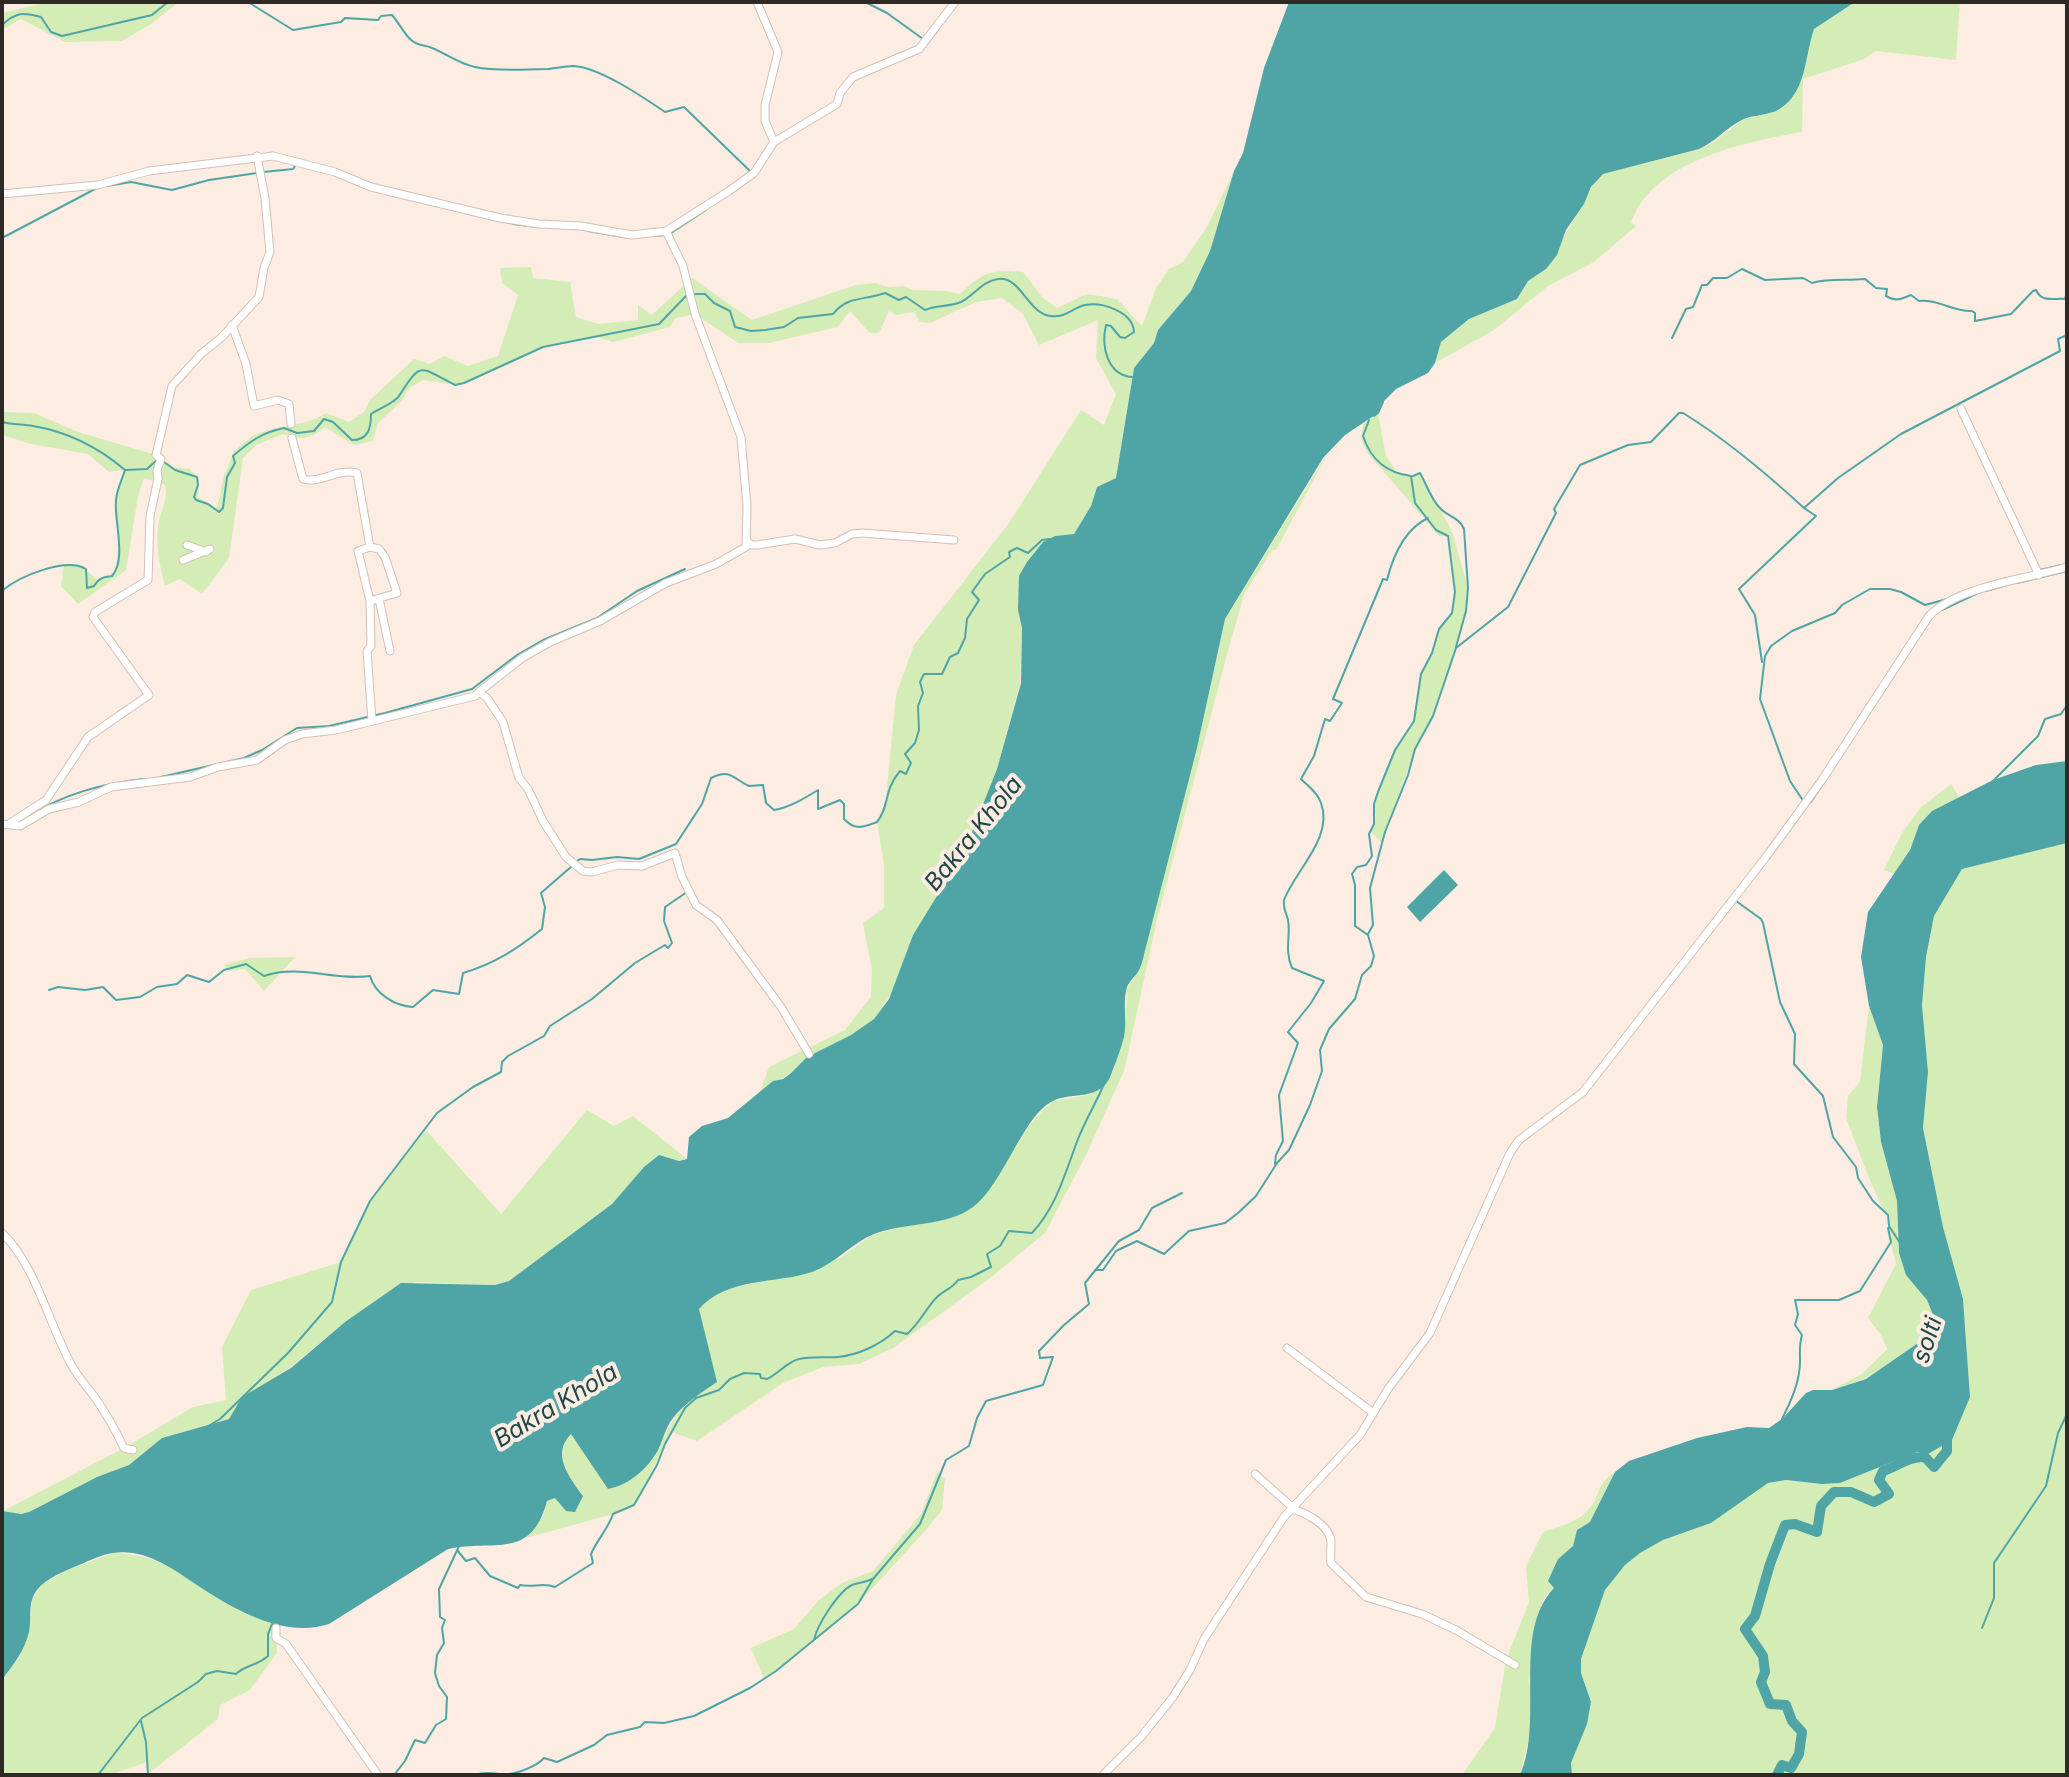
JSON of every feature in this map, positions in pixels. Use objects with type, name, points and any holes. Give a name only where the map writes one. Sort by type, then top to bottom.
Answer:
[{"type":"street","points":[[757,2],[778,52],[765,105],[765,121],[774,142]]},
{"type":"street","points":[[2,194],[98,185],[149,171],[273,156],[335,172],[371,187],[500,218],[581,226],[632,235],[666,231],[754,173],[774,142],[837,104],[840,93],[853,77],[919,49],[955,2]]},
{"type":"street","points":[[6,823],[46,800],[88,737],[149,695],[93,617],[95,612],[148,580],[150,516],[161,459],[156,455],[171,390],[201,354],[221,338],[259,297],[263,269],[270,252],[257,156]]},
{"type":"street","points":[[6,823],[24,825],[49,809],[79,802],[111,787],[190,777],[218,767],[257,760],[285,740],[302,734],[336,730],[475,696],[542,646],[600,621],[666,583],[734,556],[746,547],[741,437],[695,314],[683,266],[666,231]]},
{"type":"street","points":[[232,325],[246,364],[254,406],[283,400],[289,404],[291,424]]},
{"type":"street","points":[[1961,409],[2039,575]]},
{"type":"street","points":[[292,438],[303,479],[309,481],[341,471],[357,473],[370,547]]},
{"type":"street","points":[[747,541],[751,545],[795,539],[820,545],[862,533],[954,540]]},
{"type":"street","points":[[183,560],[208,550],[187,545]]},
{"type":"street","points":[[374,600],[397,593],[385,557],[379,549],[370,547],[358,551],[390,651]]},
{"type":"street","points":[[1103,1775],[1141,1737],[1173,1697],[1214,1623],[1292,1508],[1360,1435],[1372,1412],[1430,1333],[1510,1153],[1519,1140],[1583,1092],[1799,811],[1929,616],[1935,610],[1980,590],[2067,567]]},
{"type":"street","points":[[372,721],[367,651],[371,646],[374,600]]},
{"type":"street","points":[[479,692],[487,698],[503,722],[519,778],[566,857],[583,871],[592,872],[618,865],[642,866],[675,853],[682,877],[696,905],[717,920],[781,1007],[809,1054]]},
{"type":"street","points":[[2,1233],[12,1242],[26,1266],[57,1337],[81,1382],[95,1397],[124,1448],[133,1450]]},
{"type":"street","points":[[1287,1348],[1372,1412]]},
{"type":"street","points":[[1255,1474],[1292,1508],[1315,1520],[1326,1531],[1331,1540],[1331,1563],[1366,1597],[1422,1614],[1515,1665]]},
{"type":"street","points":[[276,1628],[276,1638],[286,1644],[378,1775]]},
{"type":"green space","points":[[49,2],[179,2],[122,41],[65,42],[21,19],[2,30],[2,13]]},
{"type":"green space","points":[[1855,2],[1960,2],[1956,60],[1876,51],[1864,59],[1803,79],[1802,132],[1738,146],[1675,172],[1641,202],[1631,222],[1636,226],[1594,262],[1548,286],[1494,330],[1435,363],[1441,342],[1469,319],[1517,299],[1528,281],[1546,269],[1596,180],[1603,174],[1699,149],[1711,144],[1742,120],[1777,110],[1814,29]]},
{"type":"green space","points":[[1234,171],[1210,251],[1191,291],[1158,330],[1154,343],[1134,368],[1116,478],[1097,487],[1091,506],[1074,534],[1055,536],[1018,610],[1022,627],[1020,683],[997,769],[964,852],[913,935],[893,991],[874,1019],[851,1035],[807,1057],[790,1074],[759,1094],[769,1067],[845,1030],[871,997],[872,970],[863,923],[884,908],[884,864],[877,822],[885,808],[896,695],[914,645],[1009,523],[1081,410],[1104,425],[1116,394],[1096,358],[1098,320],[1039,345],[1023,314],[1002,298],[976,302],[930,323],[920,322],[914,312],[896,315],[889,311],[879,333],[870,333],[850,311],[838,327],[769,343],[738,343],[695,314],[676,318],[670,327],[613,342],[598,337],[543,347],[464,383],[455,385],[423,380],[409,388],[403,400],[378,423],[373,441],[354,445],[325,427],[310,437],[283,434],[256,445],[243,458],[229,558],[202,594],[180,579],[165,586],[158,535],[166,496],[165,485],[144,478],[138,496],[126,570],[78,604],[61,586],[64,565],[79,565],[98,580],[116,572],[119,537],[115,503],[124,470],[109,472],[88,454],[31,444],[2,435],[2,412],[34,413],[78,432],[156,455],[174,467],[190,469],[199,479],[198,497],[216,508],[233,452],[253,436],[326,413],[349,422],[364,412],[370,400],[414,359],[430,364],[444,356],[468,366],[498,356],[518,295],[502,283],[500,268],[531,267],[533,278],[570,282],[576,317],[598,324],[638,320],[638,305],[652,315],[692,278],[752,320],[856,285],[876,283],[888,287],[904,286],[913,290],[960,294],[988,274],[1012,271],[1023,272],[1042,297],[1057,308],[1087,294],[1117,299],[1142,326],[1156,288],[1169,269],[1183,262],[1207,227]]},
{"type":"green space","points":[[1378,413],[1386,456],[1398,474],[1411,476],[1420,473],[1452,531],[1468,588],[1466,611],[1451,668],[1433,716],[1415,749],[1382,843],[1370,831],[1376,815],[1378,792],[1395,750],[1414,721],[1421,674],[1432,653],[1439,629],[1452,613],[1455,592],[1448,536],[1439,536],[1366,451],[1361,438],[1363,424]]},
{"type":"green space","points":[[1328,453],[1276,550],[1272,550],[1244,595],[1157,920],[1124,1071],[1086,1155],[1045,1233],[989,1279],[893,1348],[859,1364],[823,1367],[783,1383],[697,1441],[672,1432],[634,1505],[613,1514],[526,1538],[543,1516],[547,1501],[555,1497],[566,1511],[583,1496],[564,1465],[563,1449],[572,1433],[608,1489],[637,1475],[648,1464],[675,1417],[695,1396],[710,1387],[699,1308],[713,1296],[731,1288],[788,1276],[840,1258],[872,1235],[906,1225],[941,1221],[972,1208],[993,1185],[1027,1128],[1045,1108],[1053,1101],[1099,1090],[1111,1076],[1125,1032],[1127,988],[1138,972],[1147,943],[1197,748],[1225,619]]},
{"type":"green space","points":[[1951,784],[1960,799],[1940,807],[1919,825],[1910,850],[1895,874],[1884,870],[1902,833],[1921,807]]},
{"type":"green space","points":[[2067,843],[2067,1775],[1572,1775],[1571,1763],[1591,1702],[1581,1673],[1581,1659],[1605,1590],[1625,1565],[1663,1540],[1711,1523],[1768,1483],[1786,1480],[1840,1483],[1917,1452],[1928,1454],[1952,1440],[1970,1397],[1963,1299],[1943,1227],[1923,1128],[1928,1072],[1922,1005],[1926,957],[1934,916],[1962,869]]},
{"type":"green space","points":[[295,957],[264,991],[245,969],[229,971],[224,965],[250,958]]},
{"type":"green space","points":[[1869,1006],[1883,1045],[1877,1107],[1881,1142],[1897,1201],[1899,1253],[1933,1316],[1928,1330],[1906,1354],[1877,1373],[1831,1390],[1862,1374],[1887,1349],[1868,1318],[1896,1264],[1887,1230],[1888,1216],[1869,1178],[1846,1118],[1848,1096],[1860,1082]]},
{"type":"green space","points":[[587,1110],[614,1126],[633,1116],[687,1159],[644,1167],[612,1204],[509,1281],[495,1285],[415,1282],[345,1322],[229,1419],[162,1438],[129,1465],[97,1477],[29,1512],[21,1515],[3,1511],[124,1448],[193,1407],[226,1400],[222,1347],[251,1290],[341,1262],[370,1201],[426,1130],[501,1214]]},
{"type":"green space","points":[[937,1472],[945,1479],[942,1510],[925,1531],[858,1604],[764,1679],[751,1648],[794,1629],[819,1600],[842,1583],[873,1571],[921,1514]]},
{"type":"green space","points":[[1615,1472],[1590,1522],[1577,1530],[1573,1546],[1558,1559],[1554,1588],[1544,1598],[1532,1648],[1530,1734],[1520,1775],[1462,1775],[1495,1728],[1506,1660],[1529,1602],[1526,1566],[1543,1532],[1568,1524],[1584,1514],[1593,1504],[1601,1485]]},
{"type":"green space","points":[[114,1553],[161,1563],[231,1606],[276,1624],[277,1653],[250,1690],[220,1705],[218,1719],[148,1774],[147,1762],[110,1775],[2,1775],[2,1680],[19,1657],[29,1631],[32,1599],[42,1585],[67,1570]]},
{"type":"water","name":"Bakra Khola","points":[[1289,2],[1855,2],[1814,29],[1799,86],[1794,96],[1776,111],[1744,119],[1699,149],[1603,174],[1591,187],[1584,204],[1566,230],[1557,255],[1546,269],[1528,281],[1517,299],[1469,319],[1441,342],[1435,363],[1428,373],[1396,389],[1381,404],[1378,413],[1345,435],[1323,458],[1225,619],[1197,748],[1142,962],[1127,987],[1125,1034],[1111,1075],[1100,1089],[1061,1098],[1042,1109],[1032,1120],[994,1183],[973,1207],[950,1218],[874,1234],[812,1272],[738,1286],[710,1299],[699,1309],[717,1382],[688,1402],[673,1418],[648,1465],[616,1487],[608,1489],[571,1434],[562,1449],[562,1457],[583,1496],[575,1512],[566,1511],[555,1498],[547,1501],[540,1520],[521,1540],[509,1544],[448,1549],[329,1624],[312,1628],[277,1625],[243,1612],[147,1557],[125,1552],[104,1555],[56,1575],[37,1590],[31,1605],[27,1639],[2,1680],[2,1511],[29,1512],[97,1477],[129,1465],[162,1438],[229,1419],[242,1397],[291,1368],[345,1322],[401,1283],[495,1285],[509,1281],[612,1204],[644,1167],[659,1155],[679,1161],[687,1159],[689,1137],[702,1126],[728,1118],[773,1081],[790,1074],[807,1057],[851,1035],[874,1019],[889,999],[913,935],[964,852],[997,769],[1021,683],[1019,576],[1043,542],[1055,536],[1074,534],[1091,506],[1097,487],[1116,478],[1134,368],[1154,343],[1158,330],[1191,291],[1210,251],[1234,171],[1243,153],[1264,68]]},
{"type":"water","name":"solti","points":[[2067,761],[2067,843],[1962,869],[1934,916],[1926,957],[1922,1005],[1928,1072],[1923,1128],[1943,1227],[1963,1299],[1970,1397],[1952,1440],[1928,1454],[1917,1452],[1840,1483],[1786,1480],[1768,1483],[1711,1523],[1663,1540],[1640,1553],[1625,1565],[1605,1590],[1581,1659],[1581,1673],[1591,1702],[1587,1724],[1571,1763],[1572,1775],[1520,1775],[1530,1728],[1534,1628],[1541,1607],[1554,1588],[1548,1581],[1558,1559],[1573,1546],[1577,1530],[1590,1522],[1615,1472],[1629,1461],[1697,1438],[1747,1427],[1769,1428],[1806,1393],[1832,1390],[1866,1379],[1921,1341],[1933,1315],[1927,1300],[1906,1275],[1899,1253],[1897,1201],[1881,1142],[1877,1107],[1883,1045],[1869,1006],[1861,957],[1868,912],[1910,850],[1919,825],[1932,811],[1993,780],[2036,765]]},
{"type":"water","points":[[1444,870],[1458,885],[1420,922],[1407,907]]},
{"type":"waterway","points":[[2,25],[16,15],[29,14],[41,17],[51,32],[62,36],[152,15],[168,2]]},
{"type":"waterway","points":[[248,2],[293,30],[341,22],[345,18],[378,20],[381,16],[392,15],[413,42],[475,67],[512,70],[584,68],[620,84],[665,112],[684,107],[751,172]]},
{"type":"waterway","points":[[521,2],[575,2]]},
{"type":"waterway","points":[[865,2],[887,13],[923,39]]},
{"type":"waterway","points":[[923,49],[939,29]]},
{"type":"waterway","points":[[263,172],[293,169],[295,166]]},
{"type":"waterway","points":[[107,186],[131,182],[172,190],[209,180],[257,173]]},
{"type":"waterway","points":[[2,238],[97,188]]},
{"type":"waterway","points":[[671,233],[706,210]]},
{"type":"waterway","points":[[513,224],[538,227]]},
{"type":"waterway","points":[[588,231],[629,238]]},
{"type":"waterway","points":[[651,236],[665,235]]},
{"type":"waterway","points":[[1672,338],[1686,309],[1693,307],[1702,285],[1707,285],[1713,278],[1727,278],[1742,269],[1765,280],[1803,278],[1812,283],[1865,279],[1876,288],[1887,289],[1886,296],[1890,298],[1911,295],[1919,301],[1972,311],[1975,321],[2011,314],[2036,290],[2041,297],[2052,299],[2065,299],[2067,291]]},
{"type":"waterway","points":[[692,294],[705,294],[730,311],[735,327],[751,331],[784,327],[798,318],[833,314],[851,301],[885,293],[899,300],[906,297],[925,310],[952,305],[987,283],[1006,280],[1013,283],[1043,314],[1061,316],[1080,306],[1092,304],[1123,314],[1134,332],[1125,338],[1120,337],[1111,326],[1106,325],[1105,350],[1111,365],[1132,377]]},
{"type":"waterway","points":[[164,462],[175,470],[197,477],[194,497],[219,512],[223,508],[227,477],[235,463],[233,456],[263,435],[284,428],[297,433],[314,431],[324,419],[333,422],[352,440],[362,438],[368,433],[371,414],[397,398],[417,372],[428,371],[455,385],[464,383],[543,347],[659,324],[686,296]]},
{"type":"waterway","points":[[1762,662],[1755,615],[1739,589],[1816,516],[1804,508],[1838,478],[1901,434],[2060,351],[2058,339],[2067,335]]},
{"type":"waterway","points":[[1374,416],[1383,402]]},
{"type":"waterway","points":[[1368,934],[1373,925],[1370,888],[1385,832],[1415,749],[1433,716],[1456,648],[1508,607],[1556,513],[1554,509],[1580,465],[1628,445],[1651,442],[1679,413],[1683,413],[1746,458],[1804,508]]},
{"type":"waterway","points":[[1095,1270],[1103,1270],[1116,1251],[1137,1241],[1164,1254],[1189,1231],[1225,1223],[1256,1196],[1289,1150],[1310,1105],[1322,1071],[1320,1050],[1329,1029],[1355,999],[1362,975],[1371,966],[1374,956],[1368,935],[1355,926],[1352,874],[1357,867],[1366,865],[1372,856],[1369,834],[1374,824],[1374,804],[1395,750],[1414,721],[1421,674],[1432,653],[1439,629],[1452,613],[1455,592],[1448,536],[1436,530],[1415,503],[1411,476],[1387,468],[1370,452],[1363,436],[1369,420]]},
{"type":"waterway","points":[[2,422],[29,425],[71,436],[125,470],[147,469],[158,459]]},
{"type":"waterway","points":[[2,591],[31,574],[67,565],[86,569],[87,588],[102,578],[112,576],[119,560],[116,497],[125,470]]},
{"type":"waterway","points":[[1413,476],[1420,473],[1437,505],[1464,529],[1468,588],[1466,611],[1456,647]]},
{"type":"waterway","points":[[1275,1164],[1283,1141],[1279,1095],[1298,1043],[1288,1032],[1324,981],[1292,968],[1288,955],[1289,926],[1284,900],[1318,841],[1324,816],[1318,796],[1301,779],[1314,756],[1325,719],[1330,721],[1342,703],[1333,699],[1383,579],[1387,580],[1407,536],[1428,518]]},
{"type":"waterway","points":[[577,861],[617,857],[639,859],[676,844],[702,804],[711,778],[723,774],[749,786],[763,785],[766,803],[774,810],[791,805],[818,790],[818,809],[840,800],[844,804],[844,819],[852,825],[856,827],[877,822],[895,778],[900,771],[906,774],[911,763],[905,754],[915,743],[919,730],[918,706],[923,693],[920,682],[924,674],[942,674],[950,657],[958,653],[965,638],[967,619],[979,600],[972,592],[985,574],[1010,557],[1009,552],[1017,548],[1028,553],[1042,540],[1050,539]]},
{"type":"waterway","points":[[2040,570],[2061,565]]},
{"type":"waterway","points":[[161,777],[244,758],[297,728],[329,726],[472,689],[517,655],[543,640],[597,618],[637,591],[685,569]]},
{"type":"waterway","points":[[2017,583],[2067,571]]},
{"type":"waterway","points":[[1982,585],[2007,578]]},
{"type":"waterway","points":[[1986,591],[2007,585]]},
{"type":"waterway","points":[[1804,802],[1790,781],[1760,699],[1765,656],[1771,646],[1792,631],[1835,613],[1842,605],[1870,589],[1901,592],[1925,605],[1947,599]]},
{"type":"waterway","points":[[1942,610],[1980,592]]},
{"type":"waterway","points":[[1811,802],[1931,619]]},
{"type":"waterway","points":[[1992,782],[2038,736],[2045,719],[2061,714],[2067,705]]},
{"type":"waterway","points":[[28,816],[83,791],[143,779]]},
{"type":"waterway","points":[[1792,827],[1800,816]]},
{"type":"waterway","points":[[1773,853],[1781,842]]},
{"type":"waterway","points":[[49,990],[58,987],[85,990],[103,987],[116,1000],[140,997],[157,987],[177,984],[187,975],[209,982],[224,970],[246,964],[264,976],[291,972],[370,976],[376,988],[387,998],[413,1007],[433,990],[459,994],[463,973],[505,955],[542,929],[545,907],[541,893],[572,866]]},
{"type":"waterway","points":[[210,1425],[288,1353],[332,1302],[341,1262],[370,1201],[437,1113],[473,1087],[501,1072],[502,1062],[508,1056],[544,1036],[550,1026],[592,999],[635,963],[665,945],[668,948],[672,943],[664,921],[665,907],[687,892]]},
{"type":"waterway","points":[[1736,901],[1763,923],[1780,1002],[1795,1034],[1794,1064],[1823,1096],[1833,1137],[1856,1167],[1858,1178],[1873,1201],[1888,1215],[1889,1226],[1900,1243]]},
{"type":"waterway","points":[[457,1550],[466,1561],[475,1558],[490,1576],[518,1588],[520,1585],[555,1587],[593,1563],[591,1554],[613,1514],[634,1505],[685,1408],[696,1398],[719,1390],[730,1379],[744,1373],[760,1374],[761,1378],[767,1379],[795,1360],[846,1356],[876,1345],[895,1331],[907,1334],[940,1294],[958,1280],[991,1267],[987,1254],[1000,1246],[1009,1231],[1032,1233],[1054,1200],[1105,1082]]},
{"type":"waterway","points":[[475,1775],[517,1772],[544,1758],[557,1762],[594,1745],[607,1735],[640,1727],[645,1722],[664,1723],[694,1716],[776,1671],[858,1604],[873,1579],[920,1524],[946,1460],[969,1446],[977,1418],[986,1401],[1043,1385],[1053,1357],[1040,1358],[1039,1351],[1089,1304],[1085,1283],[1119,1241],[1139,1230],[1152,1208],[1182,1193]]},
{"type":"waterway","points":[[1782,1419],[1800,1369],[1802,1335],[1795,1325],[1798,1314],[1795,1300],[1839,1300],[1860,1291],[1891,1242],[1888,1228]]},
{"type":"waterway","points":[[1982,1628],[1994,1598],[1994,1563],[2046,1486],[2067,1406]]},
{"type":"waterway","points":[[1777,1775],[1782,1765],[1791,1768],[1799,1754],[1802,1732],[1792,1721],[1786,1705],[1770,1704],[1761,1682],[1765,1672],[1763,1656],[1745,1629],[1755,1616],[1785,1525],[1795,1524],[1817,1532],[1821,1506],[1834,1492],[1851,1492],[1874,1502],[1889,1494],[1879,1480],[1883,1471],[1920,1457],[1925,1457],[1934,1467],[1947,1451],[1947,1433],[1950,1430]]},
{"type":"waterway","points":[[394,1775],[415,1740],[425,1743],[436,1725],[446,1719],[447,1697],[435,1673],[437,1655],[444,1643],[442,1628],[445,1620],[440,1617],[439,1589],[460,1544]]},
{"type":"waterway","points":[[814,1640],[824,1618],[841,1594],[852,1585],[872,1579]]},
{"type":"waterway","points":[[98,1775],[142,1718],[206,1674],[217,1671],[236,1674],[268,1656],[268,1634],[273,1622]]},
{"type":"waterway","points":[[141,1721],[148,1775]]}]
